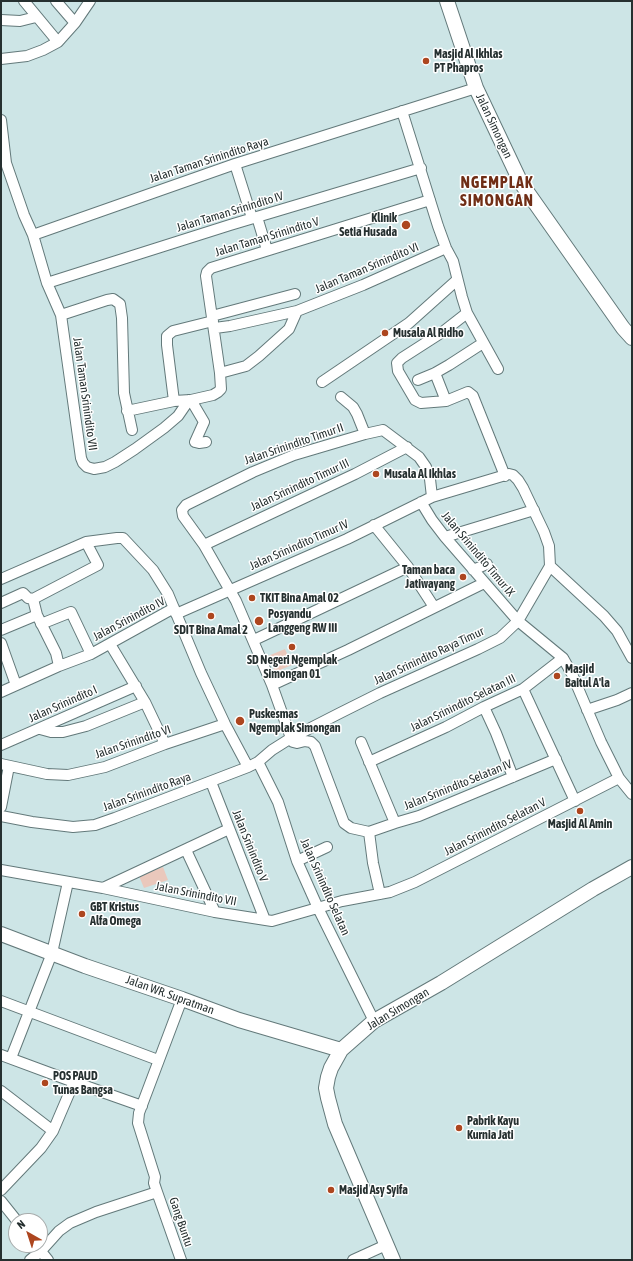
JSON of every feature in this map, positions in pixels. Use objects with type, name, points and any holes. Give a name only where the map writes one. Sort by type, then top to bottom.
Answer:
[{"type":"main road","name":"Jalan Simongan","points":[[447,1],[476,88],[521,183],[622,328],[632,338]]},
{"type":"main road","name":"Jalan Simongan","points":[[393,1260],[335,1124],[328,1098],[326,1088],[328,1077],[331,1068],[341,1050],[374,1021],[441,983],[632,867]]},
{"type":"main road","name":"Jalan WR. Supratman","points":[[1,934],[85,966],[239,1020],[341,1050]]},
{"type":"street","points":[[24,1],[58,42]]},
{"type":"street","points":[[56,1],[75,23]]},
{"type":"street","points":[[1,59],[27,56],[58,42],[75,23],[90,1]]},
{"type":"street","points":[[1,20],[20,21],[36,17]]},
{"type":"street","name":"Jalan Taman Srinindito Raya","points":[[33,235],[235,164],[476,88]]},
{"type":"street","points":[[402,111],[468,313],[498,369]]},
{"type":"street","points":[[1,120],[4,160],[33,235],[47,283],[61,315],[107,300],[113,299],[120,304],[122,318],[124,392],[132,430]]},
{"type":"street","points":[[235,164],[268,250]]},
{"type":"street","name":"Jalan Taman Srinindito IV","points":[[47,283],[144,251],[421,168]]},
{"type":"street","name":"Jalan Taman Srinindito V","points":[[213,322],[206,276],[207,272],[211,268],[430,200]]},
{"type":"street","name":"Jalan Taman Srinindito VI","points":[[213,322],[230,326],[298,311],[363,285],[446,248]]},
{"type":"street","points":[[322,382],[409,323],[457,280]]},
{"type":"street","points":[[174,401],[167,336],[173,331],[213,322],[295,294]]},
{"type":"street","points":[[220,373],[246,366],[259,356],[289,329],[298,311]]},
{"type":"street","points":[[468,313],[444,331],[402,358],[397,363],[398,371],[415,400],[421,403],[446,400],[468,392],[471,394],[505,476],[513,475],[518,480],[534,510],[549,546],[550,566],[604,616],[617,631],[632,658]]},
{"type":"street","name":"Jalan Taman Srinindito VII","points":[[61,315],[81,458],[88,467],[94,470],[105,467],[135,449],[178,416],[190,400]]},
{"type":"street","points":[[127,411],[174,401],[190,400],[218,392],[221,389],[222,383],[213,322]]},
{"type":"street","points":[[418,380],[435,373],[483,343]]},
{"type":"street","points":[[435,373],[443,397],[446,400]]},
{"type":"street","points":[[341,397],[353,407],[365,434]]},
{"type":"street","points":[[190,400],[204,422],[195,442],[199,444],[206,442]]},
{"type":"street","name":"Jalan Srinindito Timur II","points":[[204,545],[183,516],[182,510],[186,505],[253,472],[294,455],[383,430],[407,447]]},
{"type":"street","points":[[407,447],[419,457],[426,467],[430,479],[432,497]]},
{"type":"street","name":"Jalan Srinindito Timur III","points":[[204,545],[355,474],[407,447]]},
{"type":"street","name":"Jalan Srinindito Timur IV","points":[[175,611],[230,590],[347,539],[432,497],[505,476]]},
{"type":"street","name":"Jalan Srinindito Timur IX","points":[[421,502],[432,520],[445,536],[518,621],[563,658],[576,680],[587,710],[619,778],[632,794]]},
{"type":"street","points":[[445,536],[534,510]]},
{"type":"street","points":[[374,525],[408,567],[434,607]]},
{"type":"street","points":[[1,579],[86,542],[123,538],[153,570],[168,594],[175,611]]},
{"type":"street","points":[[1,603],[23,593],[28,598],[33,599],[98,565],[86,542]]},
{"type":"street","points":[[204,545],[230,590],[254,640],[293,742],[311,742],[315,746],[344,823],[351,828],[369,832],[373,863],[380,894]]},
{"type":"street","points":[[473,570],[487,564]]},
{"type":"street","name":"Jalan Srinindito Raya Timur","points":[[291,738],[380,692],[500,638],[518,621],[550,566]]},
{"type":"street","points":[[254,640],[408,567]]},
{"type":"street","points":[[272,685],[348,650],[484,583]]},
{"type":"street","points":[[33,599],[39,619],[56,653],[59,666]]},
{"type":"street","name":"Jalan Srinindito IV","points":[[1,692],[59,666],[91,654],[175,611],[201,673],[225,724],[248,767]]},
{"type":"street","points":[[1,630],[39,619],[72,612],[91,654]]},
{"type":"street","points":[[1,643],[16,685]]},
{"type":"street","points":[[110,644],[145,702],[165,744]]},
{"type":"street","name":"Jalan Srinindito Selatan III","points":[[369,762],[446,727],[523,689],[563,658]]},
{"type":"street","name":"Jalan Srinindito I","points":[[1,745],[136,686]]},
{"type":"street","points":[[523,689],[575,801]]},
{"type":"street","points":[[587,710],[617,700],[632,693]]},
{"type":"street","points":[[40,729],[51,732],[63,732],[86,726],[145,702]]},
{"type":"street","points":[[484,707],[513,777]]},
{"type":"street","name":"Jalan Srinindito VI","points":[[5,765],[48,774],[68,774],[105,767],[165,744],[225,724]]},
{"type":"street","name":"Jalan Srinindito Raya","points":[[1,816],[32,822],[74,827],[95,825],[248,767],[258,762],[272,750],[291,738]]},
{"type":"street","points":[[361,742],[395,823]]},
{"type":"street","name":"Jalan Srinindito Selatan IV","points":[[369,832],[419,816],[556,759]]},
{"type":"street","name":"Jalan Srinindito Selatan","points":[[258,762],[278,802],[297,861],[318,908],[374,1021]]},
{"type":"street","points":[[1,807],[5,765]]},
{"type":"street","name":"Jalan Srinindito Selatan V","points":[[318,908],[342,901],[390,892],[422,879],[619,778]]},
{"type":"street","name":"Jalan Srinindito V","points":[[210,782],[265,920]]},
{"type":"street","points":[[103,888],[229,829]]},
{"type":"street","points":[[297,861],[327,847]]},
{"type":"street","points":[[186,850],[215,912]]},
{"type":"street","name":"Jalan Srinindito VII","points":[[1,870],[103,888],[215,912],[272,921],[318,908]]},
{"type":"street","points":[[68,882],[52,953],[29,1012],[6,1056],[142,1106]]},
{"type":"street","name":"Gang Buntu","points":[[181,1260],[154,1183],[155,1177],[138,1123],[139,1113],[182,999]]},
{"type":"street","points":[[1,1002],[158,1060]]},
{"type":"street","points":[[1,1190],[41,1148],[53,1131],[74,1082]]},
{"type":"street","points":[[1,1091],[53,1131]]},
{"type":"street","points":[[48,1240],[79,1218],[157,1192]]},
{"type":"street","points":[[1,1201],[11,1213]]},
{"type":"street","points":[[353,1260],[386,1245]]},
{"type":"shaded area","points":[[285,649],[292,665],[275,672],[268,656]]},
{"type":"shaded area","points":[[163,867],[168,880],[144,888],[139,876]]},
{"type":"place","name":"Masjid Al Ikhlas PT Phapros","points":[[426,61]]},
{"type":"place","name":"Klinik Setia Husada","points":[[406,225]]},
{"type":"place","name":"Musala Al Ridho","points":[[385,333]]},
{"type":"place","name":"Musala Al Ikhlas","points":[[376,474]]},
{"type":"place","name":"Taman baca Jatiwayang","points":[[463,577]]},
{"type":"place","name":"TKIT Bina Amal 02","points":[[252,598]]},
{"type":"place","name":"SDIT Bina Amal 2","points":[[211,616]]},
{"type":"place","name":"Posyandu Langgeng RW III","points":[[259,621]]},
{"type":"place","name":"SD Negeri Ngemplak Simongan 01","points":[[292,647]]},
{"type":"place","name":"Masjid Baitul A'la","points":[[557,676]]},
{"type":"place","name":"Puskesmas Ngemplak Simongan","points":[[240,721]]},
{"type":"place","name":"Masjid Al Amin","points":[[580,811]]},
{"type":"place","name":"GBT Kristus Alfa Omega","points":[[82,914]]},
{"type":"place","name":"POS PAUD Tunas Bangsa","points":[[45,1083]]},
{"type":"place","name":"Pabrik Kayu Kurnia Jati","points":[[459,1128]]},
{"type":"place","name":"Masjid Asy Syifa","points":[[331,1190]]},
{"type":"district","name":"NGEMPLAK SIMONGAN","points":[[497,192]]}]
